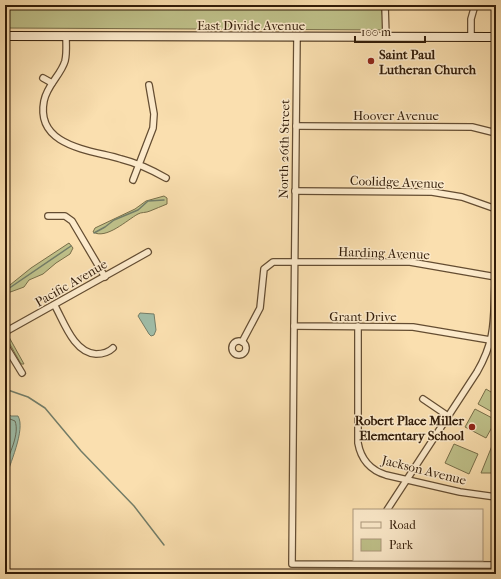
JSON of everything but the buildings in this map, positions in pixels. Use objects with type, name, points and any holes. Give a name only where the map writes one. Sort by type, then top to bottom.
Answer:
[{"type":"street","points":[[385,5],[386,37]]},
{"type":"street","points":[[471,37],[471,19],[475,5]]},
{"type":"street","name":"East Divide Avenue","points":[[5,36],[496,37]]},
{"type":"street","points":[[66,36],[65,61],[44,100],[43,113],[48,126],[57,138],[69,145],[139,165],[166,178]]},
{"type":"street","name":"North 26th Street","points":[[294,262],[296,37]]},
{"type":"street","points":[[43,78],[52,83]]},
{"type":"street","points":[[133,180],[154,124],[149,85]]},
{"type":"street","name":"Hoover Avenue","points":[[296,126],[468,126],[481,128],[496,133]]},
{"type":"street","name":"Coolidge Avenue","points":[[295,191],[432,192],[462,197],[496,209]]},
{"type":"street","points":[[48,216],[65,216],[72,221],[105,276]]},
{"type":"street","name":"Pacific Avenue","points":[[5,332],[55,306],[148,252]]},
{"type":"street","name":"Harding Avenue","points":[[242,342],[260,308],[264,269],[272,262],[417,263],[496,277]]},
{"type":"street","points":[[294,262],[292,564],[370,562],[496,565]]},
{"type":"street","points":[[388,509],[482,364],[494,340],[496,272]]},
{"type":"street","points":[[55,306],[81,349],[88,353],[101,354],[113,348]]},
{"type":"street","name":"Grant Drive","points":[[294,326],[420,328],[494,340]]},
{"type":"street","name":"Jackson Avenue","points":[[358,326],[359,449],[364,460],[372,468],[381,473],[460,492],[496,497]]},
{"type":"street","points":[[5,345],[22,374]]},
{"type":"street","points":[[423,399],[448,416]]},
{"type":"green space","points":[[5,5],[380,5],[386,30],[5,28]]},
{"type":"green space","points":[[164,196],[167,198],[167,204],[148,212],[139,213],[110,231],[98,234],[93,232],[95,228],[135,209],[146,201]]},
{"type":"green space","points":[[69,243],[73,248],[70,254],[43,274],[29,280],[24,287],[5,294],[5,289],[31,268]]},
{"type":"green space","points":[[9,337],[24,364],[21,364],[7,339]]},
{"type":"green space","points":[[486,389],[496,395],[494,413],[478,404]]},
{"type":"green space","points":[[475,409],[496,420],[486,438],[465,427]]},
{"type":"green space","points":[[496,436],[496,470],[494,473],[481,473]]},
{"type":"green space","points":[[454,444],[478,454],[469,474],[445,463]]},
{"type":"water","points":[[140,313],[154,314],[156,330],[154,335],[151,336],[149,334],[138,316]]},
{"type":"water","points":[[5,412],[11,416],[18,416],[20,430],[16,448],[5,480]]},
{"type":"waterway","points":[[94,233],[114,220],[138,210],[148,201],[164,200]]},
{"type":"waterway","points":[[5,291],[71,246]]},
{"type":"waterway","points":[[5,389],[28,397],[45,408],[81,451],[134,506],[164,545]]},
{"type":"railway","points":[[5,565],[9,574]]},
{"type":"place","name":"Saint Paul Lutheran Church","points":[[371,61]]},
{"type":"place","name":"Robert Place Miller Elementary School","points":[[472,427]]}]
